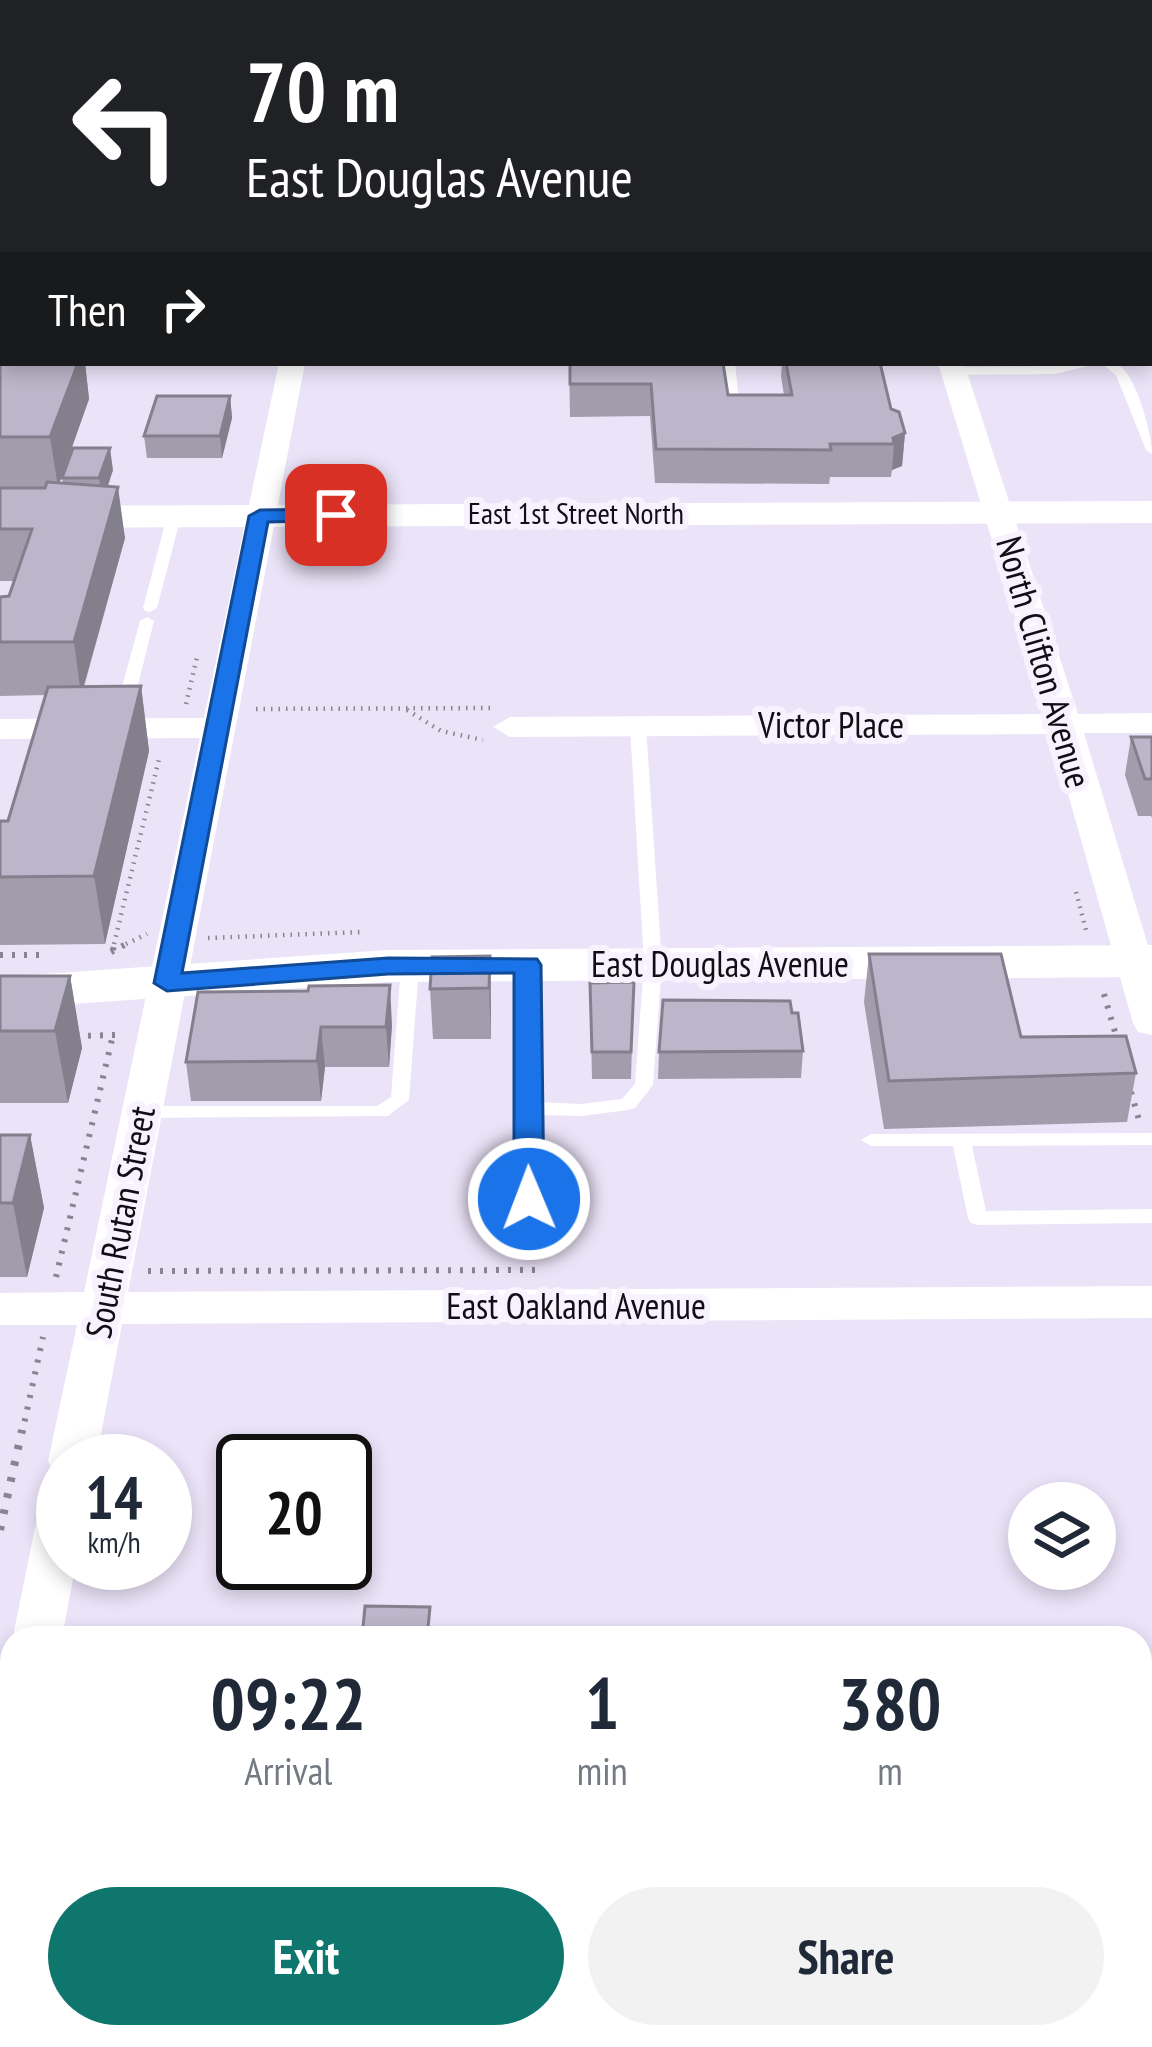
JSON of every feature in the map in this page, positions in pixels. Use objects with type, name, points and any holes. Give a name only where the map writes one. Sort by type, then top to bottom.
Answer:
[{"type":"main road","name":"East Douglas Avenue","points":[[0,993],[410,966],[1128,969]]},
{"type":"street","name":"South Rutan Street","points":[[78,1434],[291,366]]},
{"type":"street","name":"North Clifton Avenue","points":[[953,367],[1063,723],[1128,969],[1152,1023]]},
{"type":"street","name":"East 1st Street North","points":[[0,517],[1152,512]]},
{"type":"street","name":"Victor Place","points":[[510,727],[1152,723]]},
{"type":"street","points":[[0,729],[216,728]]},
{"type":"street","name":"East Oakland Avenue","points":[[0,1310],[1152,1302]]},
{"type":"street","points":[[38,1626],[46,1590]]},
{"type":"lane","points":[[729,366],[737,420]]},
{"type":"lane","points":[[953,367],[1054,370],[1077,366]]},
{"type":"lane","points":[[1110,366],[1121,374],[1152,450]]},
{"type":"lane","points":[[119,728],[174,516]]},
{"type":"lane","points":[[527,1108],[581,1110],[628,1104],[644,1084],[653,964],[638,726]]},
{"type":"lane","points":[[528,965],[529,1199]]},
{"type":"lane","points":[[142,1112],[381,1112],[400,1100],[410,966]]},
{"type":"lane","points":[[871,1140],[1148,1139]]},
{"type":"lane","points":[[962,1140],[978,1218],[1152,1216]]},
{"type":"path","points":[[113,950],[160,753],[175,746],[200,642]]},
{"type":"path","points":[[1121,1056],[1128,969]]},
{"type":"path","points":[[68,1036],[157,1037]]},
{"type":"path","points":[[1127,1076],[1148,1139]]},
{"type":"building","points":[[0,366],[77,366],[50,437],[0,437]]},
{"type":"building","points":[[570,366],[723,366],[728,395],[792,395],[787,366],[881,366],[891,409],[899,412],[905,433],[893,438],[894,444],[830,444],[831,450],[656,449],[651,384],[570,384]]},
{"type":"building","points":[[157,396],[230,396],[220,436],[144,436]]},
{"type":"building","points":[[73,448],[110,448],[99,478],[62,478]]},
{"type":"building","points":[[47,482],[118,487],[74,642],[0,642],[0,597],[9,596],[32,529],[0,529],[0,488],[45,488]]},
{"type":"building","points":[[141,686],[94,876],[0,877],[0,821],[8,821],[48,687]]},
{"type":"building","points":[[1131,737],[1152,737],[1152,779],[1145,779]]},
{"type":"building","points":[[869,954],[1001,954],[1021,1037],[1126,1036],[1136,1073],[889,1081]]},
{"type":"building","points":[[490,956],[489,988],[430,989],[432,957]]},
{"type":"building","points":[[0,976],[70,976],[55,1031],[0,1031]]},
{"type":"building","points":[[634,982],[631,1052],[592,1052],[590,983]]},
{"type":"building","points":[[390,985],[386,1027],[321,1027],[317,1061],[186,1062],[198,992]]},
{"type":"building","points":[[663,1000],[790,1001],[792,1013],[798,1013],[803,1051],[659,1052]]},
{"type":"building","points":[[0,1135],[30,1135],[13,1203],[0,1203]]},
{"type":"building","points":[[365,1606],[430,1607],[428,1626],[363,1626]]},
{"type":"route","points":[[336,515],[260,516],[167,983],[388,966],[528,965],[529,1199]]}]
